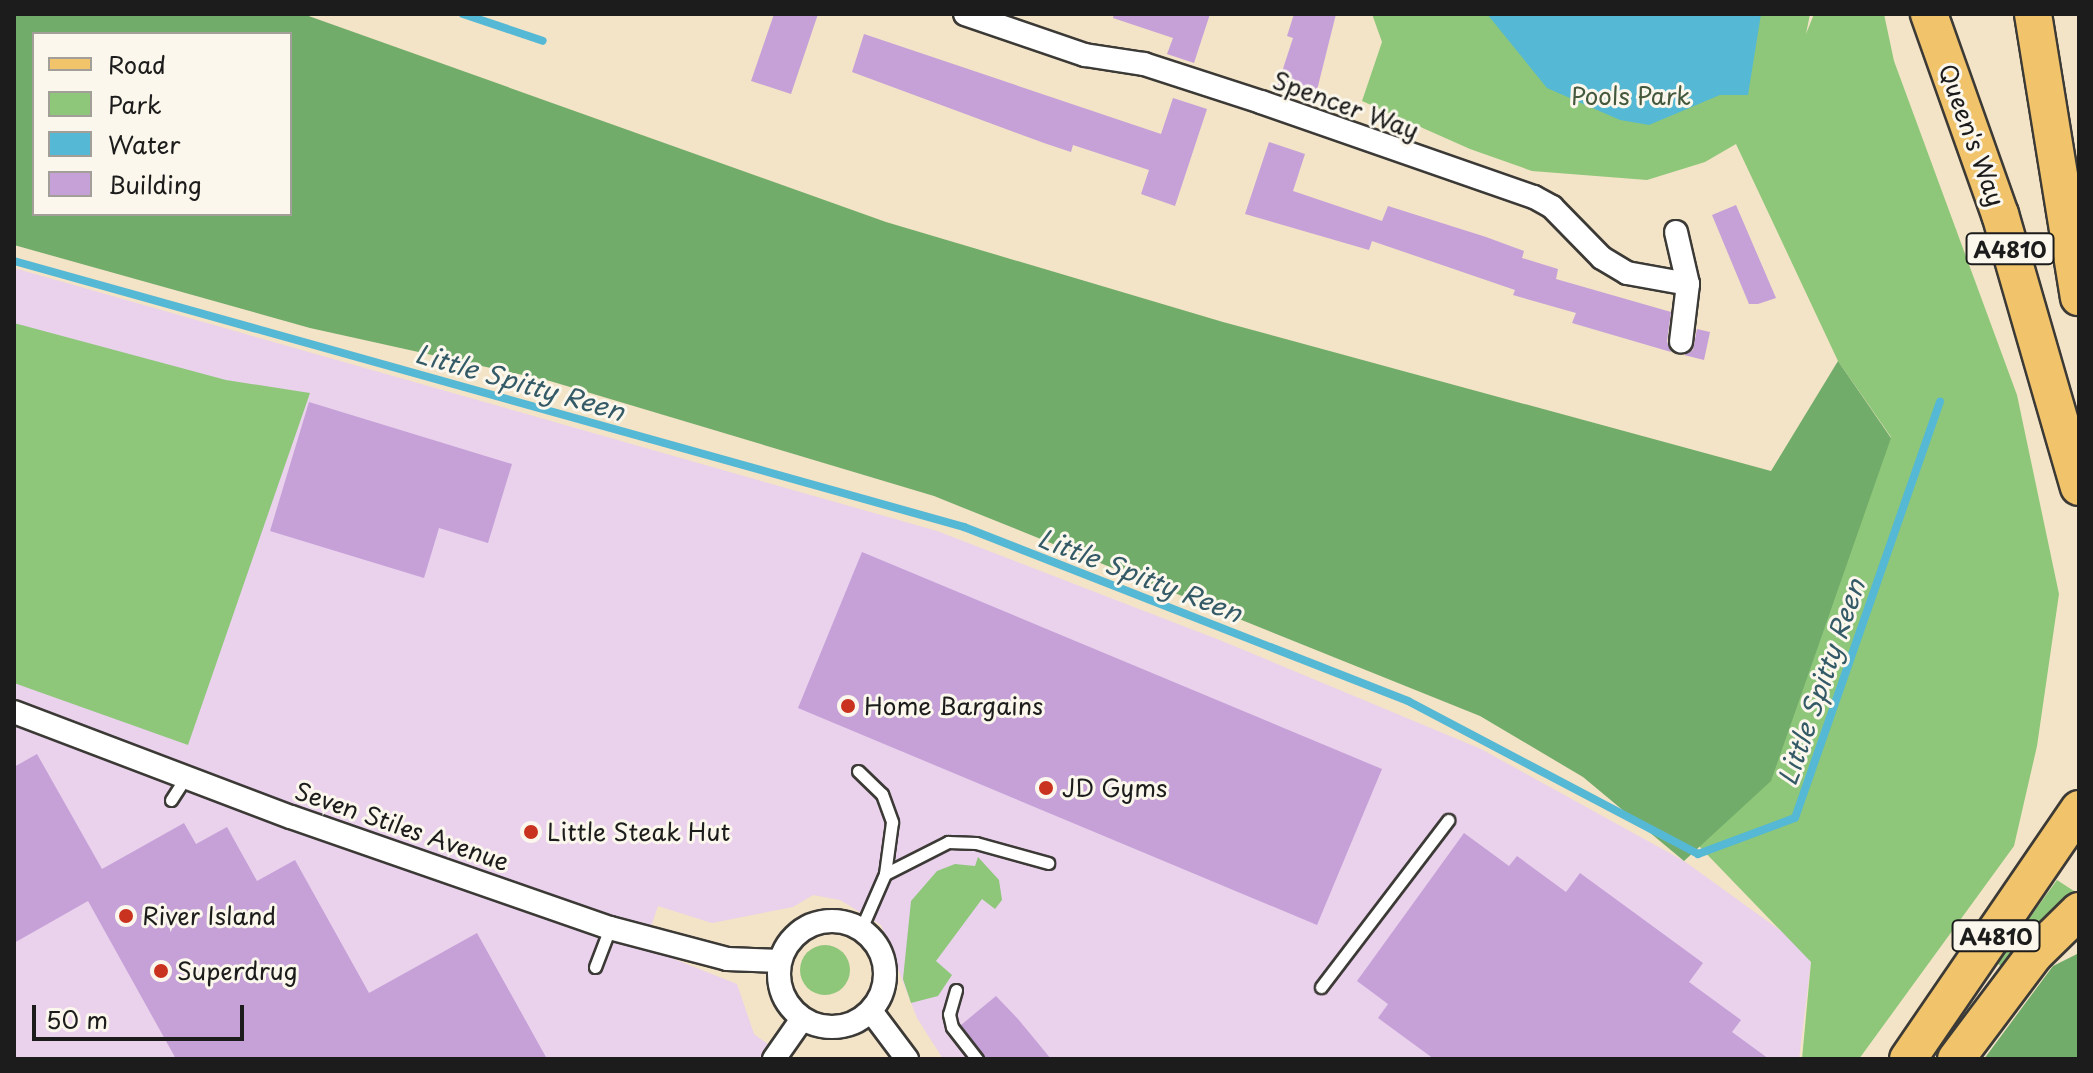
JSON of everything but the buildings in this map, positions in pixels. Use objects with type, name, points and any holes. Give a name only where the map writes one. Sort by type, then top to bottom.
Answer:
[{"type":"main road","name":"Queen's Way","points":[[1929,14],[2000,214],[2079,487]]},
{"type":"main road","name":"A4810","points":[[2033,14],[2079,297]]},
{"type":"main road","name":"A4810","points":[[1908,1059],[2079,809]]},
{"type":"main road","name":"A4810","points":[[1956,1059],[2034,955],[2079,911]]},
{"type":"street","name":"Spencer Way","points":[[965,14],[1085,55],[1144,64],[1534,197],[1552,207],[1602,258],[1627,273],[1688,284]]},
{"type":"street","points":[[1676,232],[1688,284],[1681,342]]},
{"type":"street","name":"Seven Stiles Avenue","points":[[14,712],[186,777],[610,928],[727,959],[780,961]]},
{"type":"street","points":[[833,920],[861,929],[881,953],[885,968],[880,998],[871,1011],[845,1026],[830,1028],[802,1019],[781,994],[780,961],[794,936],[805,927],[833,920]]},
{"type":"street","points":[[871,1011],[907,1059]]},
{"type":"street","points":[[774,1059],[802,1019]]},
{"type":"lane","points":[[858,771],[882,794],[892,822],[885,874],[861,929]]},
{"type":"lane","points":[[171,800],[186,777]]},
{"type":"lane","points":[[1321,987],[1448,820]]},
{"type":"lane","points":[[885,874],[948,842],[976,843],[1048,863]]},
{"type":"lane","points":[[595,967],[610,928]]},
{"type":"lane","points":[[956,990],[949,1014],[952,1027],[977,1059]]},
{"type":"shaded area","points":[[14,268],[937,531],[1222,641],[1481,749],[1684,861],[1795,941],[1811,962],[1799,1059],[943,1059],[917,1018],[881,925],[840,900],[813,895],[793,907],[712,923],[658,906],[644,947],[737,984],[754,1034],[789,1059],[14,1059]]},
{"type":"green space","points":[[14,14],[303,14],[886,222],[1223,322],[1771,471],[1838,361],[1891,438],[1771,781],[1684,861],[1583,777],[1480,716],[934,496],[550,381],[310,328],[14,245]]},
{"type":"green space","name":"Pools Park","points":[[1372,14],[1810,14],[1806,34],[1814,14],[1884,14],[1894,61],[2017,395],[2059,594],[2037,746],[2014,846],[1859,1059],[1802,1059],[1811,962],[1697,844],[1891,437],[1838,361],[1736,144],[1705,162],[1647,180],[1532,171],[1470,149],[1362,101],[1382,42]]},
{"type":"green space","points":[[14,323],[226,380],[310,393],[188,745],[14,683]]},
{"type":"green space","points":[[978,857],[999,880],[1002,900],[995,909],[982,899],[936,961],[952,975],[938,996],[911,1003],[903,979],[911,901],[937,871],[955,864],[975,866]]},
{"type":"green space","points":[[2057,880],[2077,893],[2003,968],[1997,963]]},
{"type":"green space","points":[[825,945],[842,953],[850,970],[842,987],[825,995],[808,987],[800,970],[808,953]]},
{"type":"green space","points":[[2079,953],[2079,1059],[1984,1059],[2053,966]]},
{"type":"water","points":[[1487,14],[1761,14],[1748,95],[1720,95],[1649,125],[1620,120],[1547,88]]},
{"type":"waterway","points":[[463,14],[543,41]]},
{"type":"waterway","name":"Little Spitty Reen","points":[[14,261],[964,527],[1408,701],[1698,854],[1795,818],[1940,401]]},
{"type":"place","name":"Home Bargains","points":[[848,706]]},
{"type":"place","name":"JD Gyms","points":[[1046,788]]},
{"type":"place","name":"Little Steak Hut","points":[[531,832]]},
{"type":"place","name":"River Island","points":[[126,916]]},
{"type":"place","name":"Superdrug","points":[[161,971]]}]
